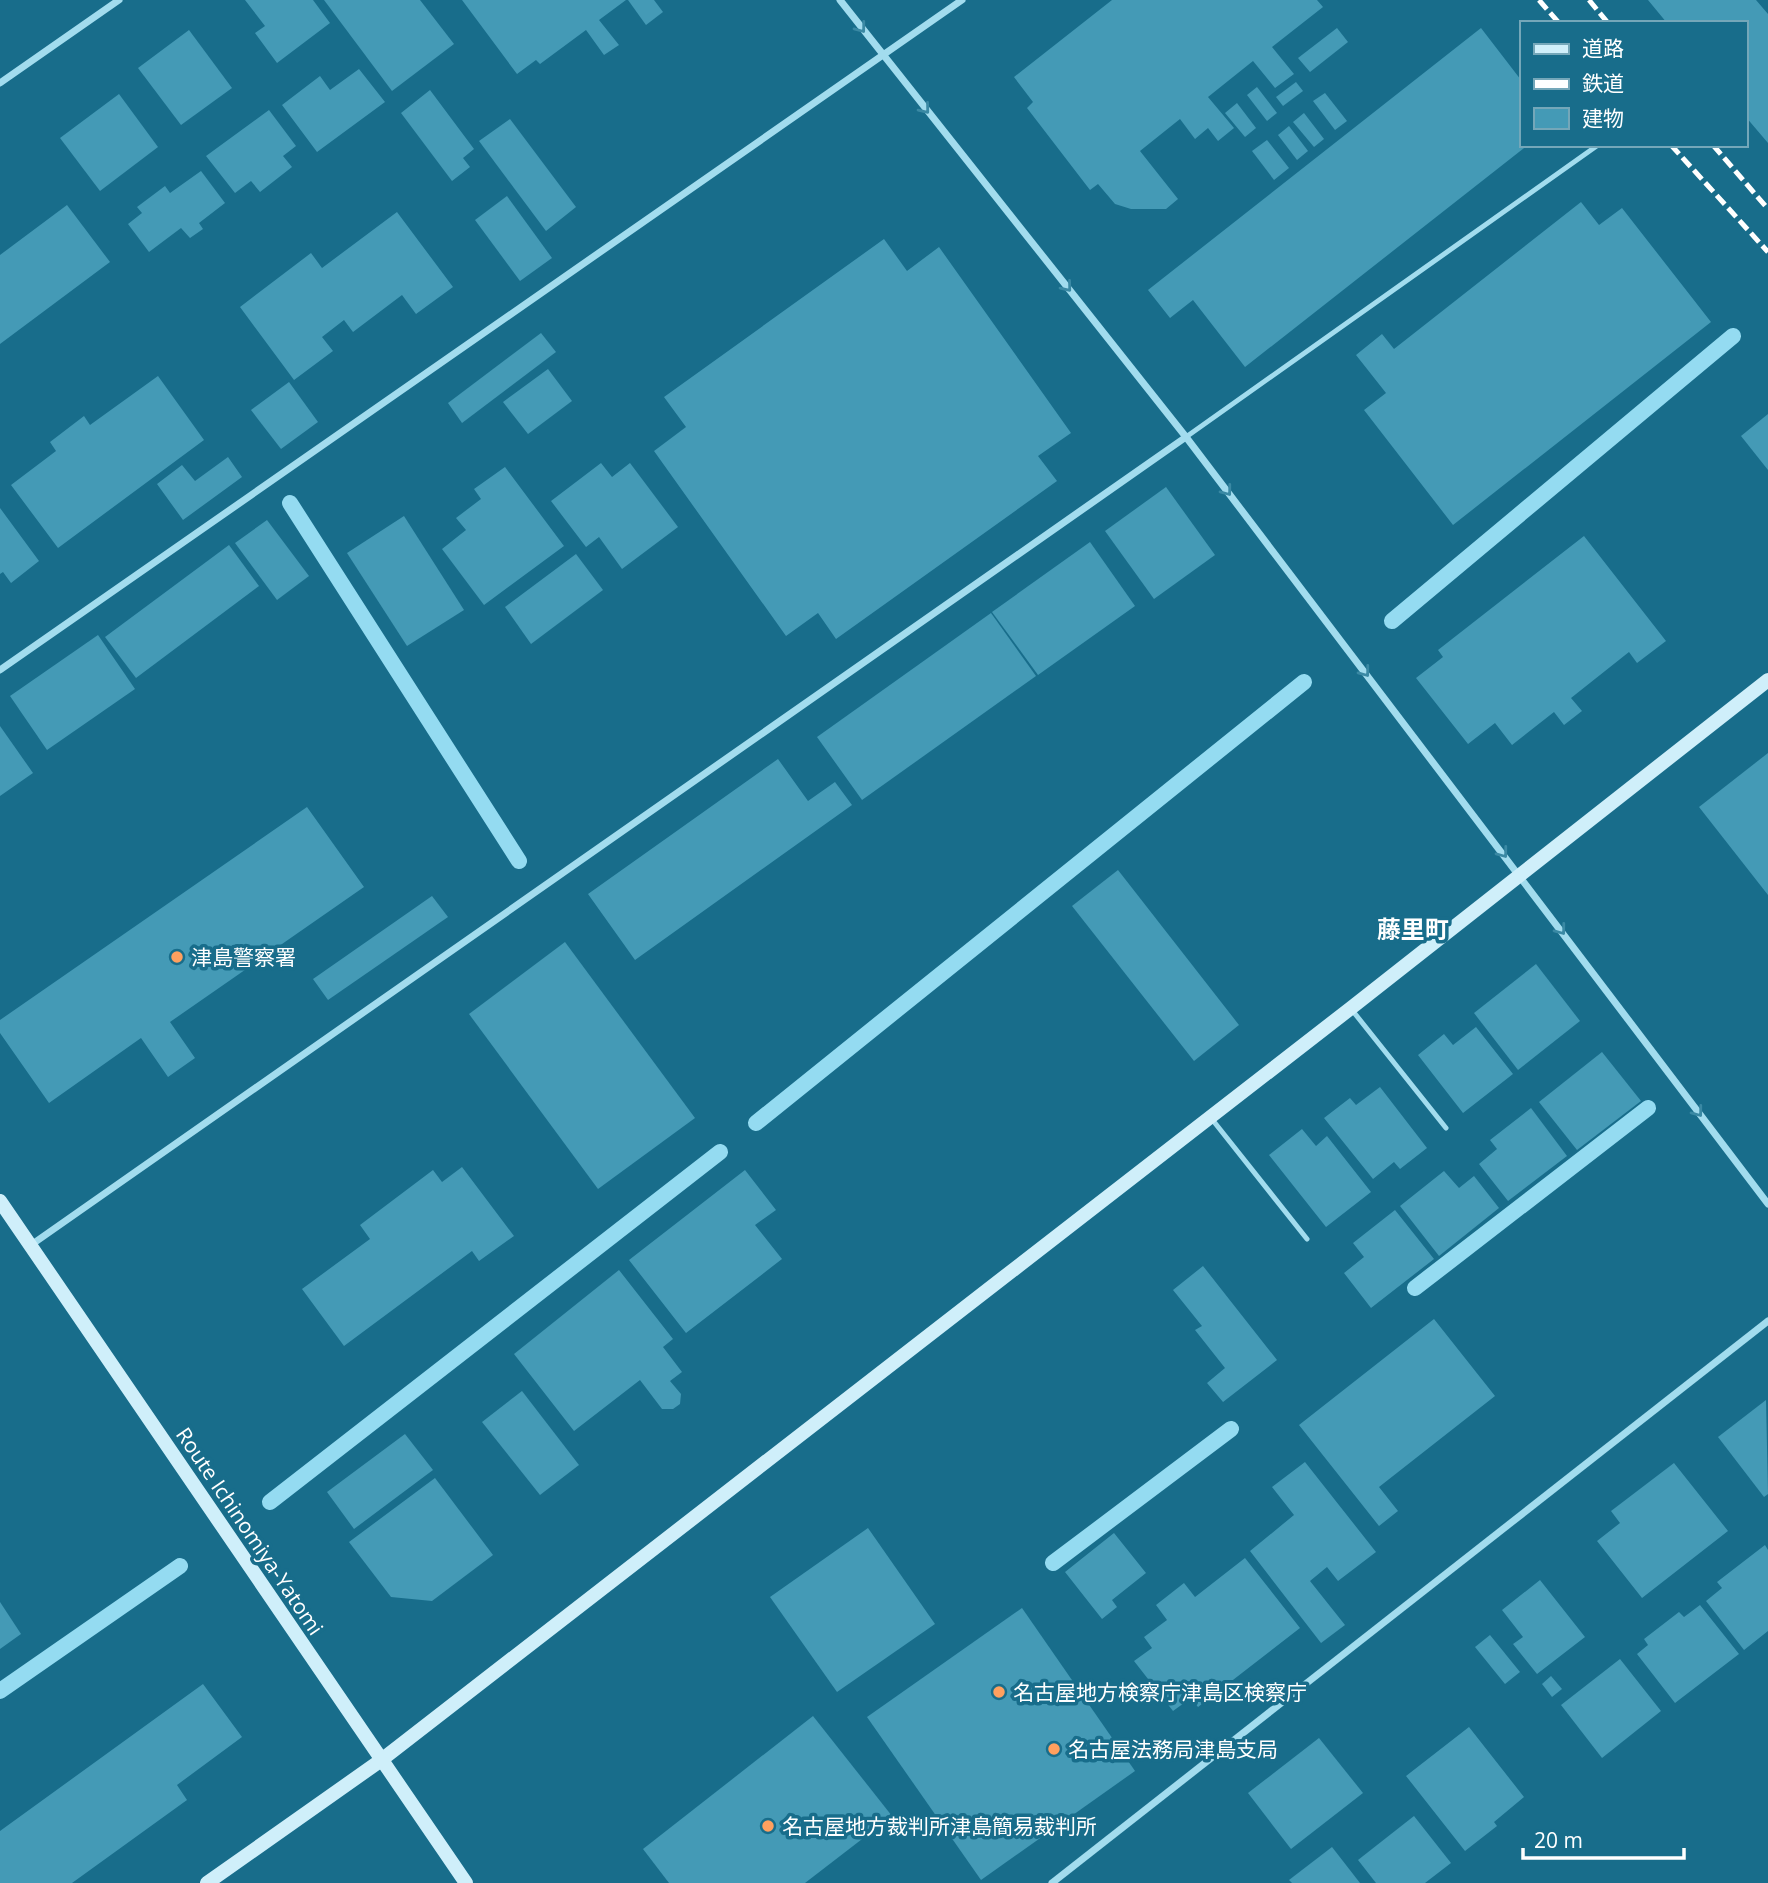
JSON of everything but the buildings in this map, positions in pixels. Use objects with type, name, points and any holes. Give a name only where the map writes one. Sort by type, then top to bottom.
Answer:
[{"type":"street","points":[[0,83],[119,0]]},
{"type":"street","points":[[840,0],[1186,437],[1768,1204]]},
{"type":"street","points":[[0,670],[962,0]]},
{"type":"street","points":[[31,1245],[1186,437]]},
{"type":"street","points":[[207,1883],[380,1761],[1520,876],[1768,680]]},
{"type":"street","name":"Route Ichinomiya-Yatomi","points":[[0,1201],[380,1761],[466,1883]]},
{"type":"street","points":[[1052,1883],[1768,1321]]},
{"type":"lane","points":[[1186,437],[1595,147]]},
{"type":"lane","points":[[1350,1008],[1446,1128]]},
{"type":"lane","points":[[1210,1117],[1307,1239]]},
{"type":"waterway","points":[[1392,621],[1733,336]]},
{"type":"waterway","points":[[290,503],[519,861]]},
{"type":"waterway","points":[[756,1123],[1304,682]]},
{"type":"waterway","points":[[1415,1288],[1648,1108]]},
{"type":"waterway","points":[[270,1502],[720,1152]]},
{"type":"waterway","points":[[1053,1563],[1231,1429]]},
{"type":"waterway","points":[[0,1691],[180,1566]]},
{"type":"railway","points":[[1539,0],[1557,21]]},
{"type":"railway","points":[[1589,0],[1606,21]]},
{"type":"railway","points":[[1673,147],[1768,252]]},
{"type":"railway","points":[[1715,147],[1768,209]]},
{"type":"place","name":"津島警察署","points":[[177,957]]},
{"type":"place","name":"名古屋地方検察庁津島区検察庁","points":[[999,1692]]},
{"type":"place","name":"名古屋法務局津島支局","points":[[1054,1749]]},
{"type":"place","name":"名古屋地方裁判所津島簡易裁判所","points":[[768,1826]]},
{"type":"district","name":"藤里町","points":[[1413,928]]}]
